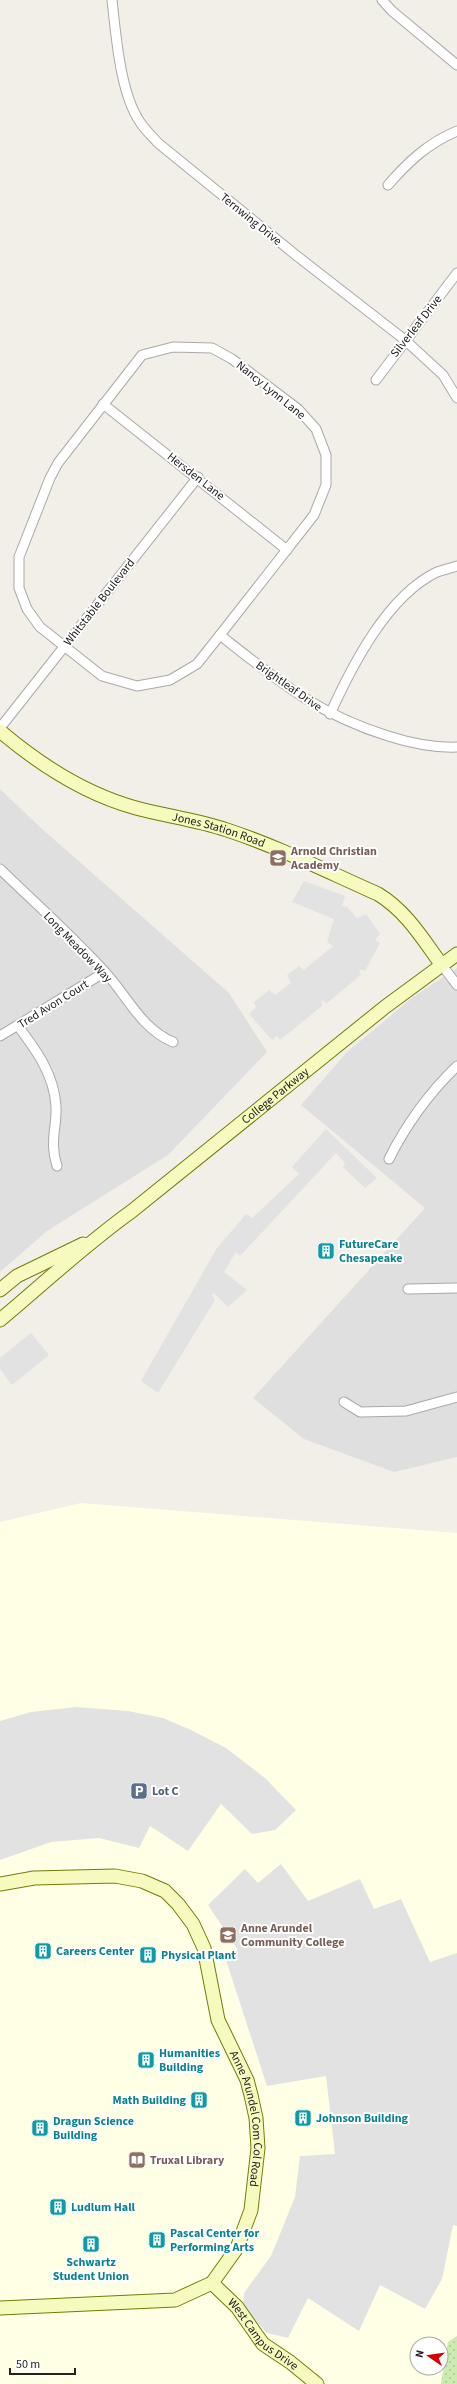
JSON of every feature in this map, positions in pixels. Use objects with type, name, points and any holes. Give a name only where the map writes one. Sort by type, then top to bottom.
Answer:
[{"type":"street","name":"Ternwing Drive","points":[[112,0],[121,69],[132,104],[139,121],[158,143],[297,256],[405,340],[443,375],[457,398]]},
{"type":"street","points":[[382,0],[392,11],[457,65]]},
{"type":"street","points":[[388,185],[422,151],[457,131]]},
{"type":"street","name":"Silverleaf Drive","points":[[376,380],[457,273]]},
{"type":"street","name":"Nancy Lynn Lane","points":[[173,347],[212,348],[232,359],[298,409],[316,429],[326,455],[326,485],[314,515],[197,664],[170,680],[137,686],[102,676],[40,627],[27,609],[19,588],[19,557],[50,478],[58,462],[103,404],[142,355],[173,347]]},
{"type":"street","name":"Hersden Lane","points":[[103,404],[198,477],[287,550]]},
{"type":"street","name":"Whitstable Boulevard","points":[[0,728],[65,646],[111,584],[198,477]]},
{"type":"street","points":[[330,714],[348,673],[368,640],[411,589],[437,572],[457,566]]},
{"type":"street","name":"Brightleaf Drive","points":[[220,635],[276,679],[330,714],[366,729],[400,740],[423,745],[457,747]]},
{"type":"street","name":"Jones Station Road","points":[[0,731],[49,769],[107,798],[135,808],[228,830],[288,854],[378,894],[392,902],[406,916],[441,964]]},
{"type":"street","name":"Long Meadow Way","points":[[0,869],[105,972],[147,1026],[158,1036],[172,1042]]},
{"type":"street","name":"College Parkway","points":[[0,1320],[65,1266],[94,1238],[132,1211],[385,1006],[441,964],[457,954]]},
{"type":"street","points":[[441,964],[457,985]]},
{"type":"street","name":"Tred Avon Court","points":[[0,1036],[105,972]]},
{"type":"street","points":[[18,1026],[40,1057],[51,1078],[56,1106],[52,1151],[57,1166]]},
{"type":"street","points":[[389,1159],[403,1132],[422,1104],[436,1086],[457,1066]]},
{"type":"street","name":"College Parkway","points":[[0,1290],[17,1276],[94,1238]]},
{"type":"street","points":[[0,1293],[17,1276]]},
{"type":"street","points":[[408,1289],[457,1288]]},
{"type":"street","points":[[344,1402],[360,1412],[406,1411],[457,1397]]},
{"type":"street","name":"Anne Arundel Com Col Road","points":[[0,1884],[34,1878],[115,1876],[142,1882],[166,1891],[193,1924],[204,1948],[218,2020],[247,2080],[256,2118],[258,2148],[251,2210],[237,2248],[212,2283]]},
{"type":"street","points":[[0,2308],[174,2300],[212,2283]]},
{"type":"street","name":"West Campus Drive","points":[[212,2283],[237,2307],[263,2344],[290,2362],[316,2384]]},
{"type":"shaded area","points":[[0,789],[41,828],[229,993],[267,1052],[168,1155],[47,1231],[0,1272]]},
{"type":"shaded area","points":[[304,881],[345,896],[342,906],[347,907],[357,918],[366,914],[380,934],[375,940],[380,943],[365,971],[359,969],[361,975],[327,1003],[321,1000],[322,1006],[280,1040],[277,1036],[272,1040],[249,1014],[256,1007],[254,1002],[269,990],[275,995],[291,983],[287,975],[299,966],[304,970],[333,946],[327,942],[334,919],[292,902]]},
{"type":"shaded area","points":[[457,968],[457,1457],[394,1472],[304,1439],[253,1398],[425,1208],[301,1105],[346,1053],[413,997]]},
{"type":"shaded area","points":[[326,1129],[377,1178],[365,1188],[343,1167],[345,1163],[336,1153],[240,1256],[236,1252],[224,1272],[247,1290],[228,1307],[214,1293],[212,1295],[215,1300],[158,1393],[141,1381],[217,1248],[246,1214],[252,1218],[299,1174],[292,1167]]},
{"type":"shaded area","points":[[31,1333],[49,1355],[12,1385],[0,1369],[0,1358]]},
{"type":"shaded area","name":"Anne Arundel Community College","points":[[81,1503],[457,1533],[457,2336],[449,2341],[449,2336],[409,2336],[409,2376],[442,2376],[441,2384],[0,2384],[0,1522]]},
{"type":"shaded area","name":"Lot C","points":[[76,1707],[128,1711],[163,1718],[191,1730],[226,1748],[265,1778],[296,1810],[275,1830],[252,1834],[221,1804],[188,1851],[150,1826],[139,1848],[99,1838],[51,1842],[0,1860],[0,1721],[31,1712]]},
{"type":"shaded area","points":[[281,1864],[308,1901],[360,1879],[374,1909],[401,1899],[430,1962],[457,1953],[457,2226],[453,2225],[442,2279],[425,2309],[380,2285],[359,2331],[308,2298],[288,2338],[267,2333],[243,2306],[244,2293],[271,2256],[295,2197],[300,2156],[335,2154],[326,2076],[267,2086],[225,1957],[238,1950],[208,1905],[245,1869],[258,1883]]},
{"type":"green space","points":[[457,2336],[457,2384],[441,2384],[442,2376],[449,2376],[449,2341]]},
{"type":"place","name":"Arnold Christian Academy","points":[[278,858]]},
{"type":"place","name":"FutureCare Chesapeake","points":[[326,1251]]},
{"type":"place","name":"Lot C","points":[[139,1791]]},
{"type":"place","name":"Anne Arundel Community College","points":[[228,1935]]},
{"type":"place","name":"Careers Center","points":[[43,1951]]},
{"type":"place","name":"Physical Plant","points":[[148,1955]]},
{"type":"place","name":"Humanities Building","points":[[146,2060]]},
{"type":"place","name":"Math Building","points":[[199,2100]]},
{"type":"place","name":"Johnson Building","points":[[303,2118]]},
{"type":"place","name":"Dragun Science Building","points":[[40,2128]]},
{"type":"place","name":"Truxal Library","points":[[137,2160]]},
{"type":"place","name":"Ludlum Hall","points":[[58,2207]]},
{"type":"place","name":"Pascal Center for Performing Arts","points":[[157,2240]]},
{"type":"place","name":"Schwartz Student Union","points":[[91,2244]]}]
